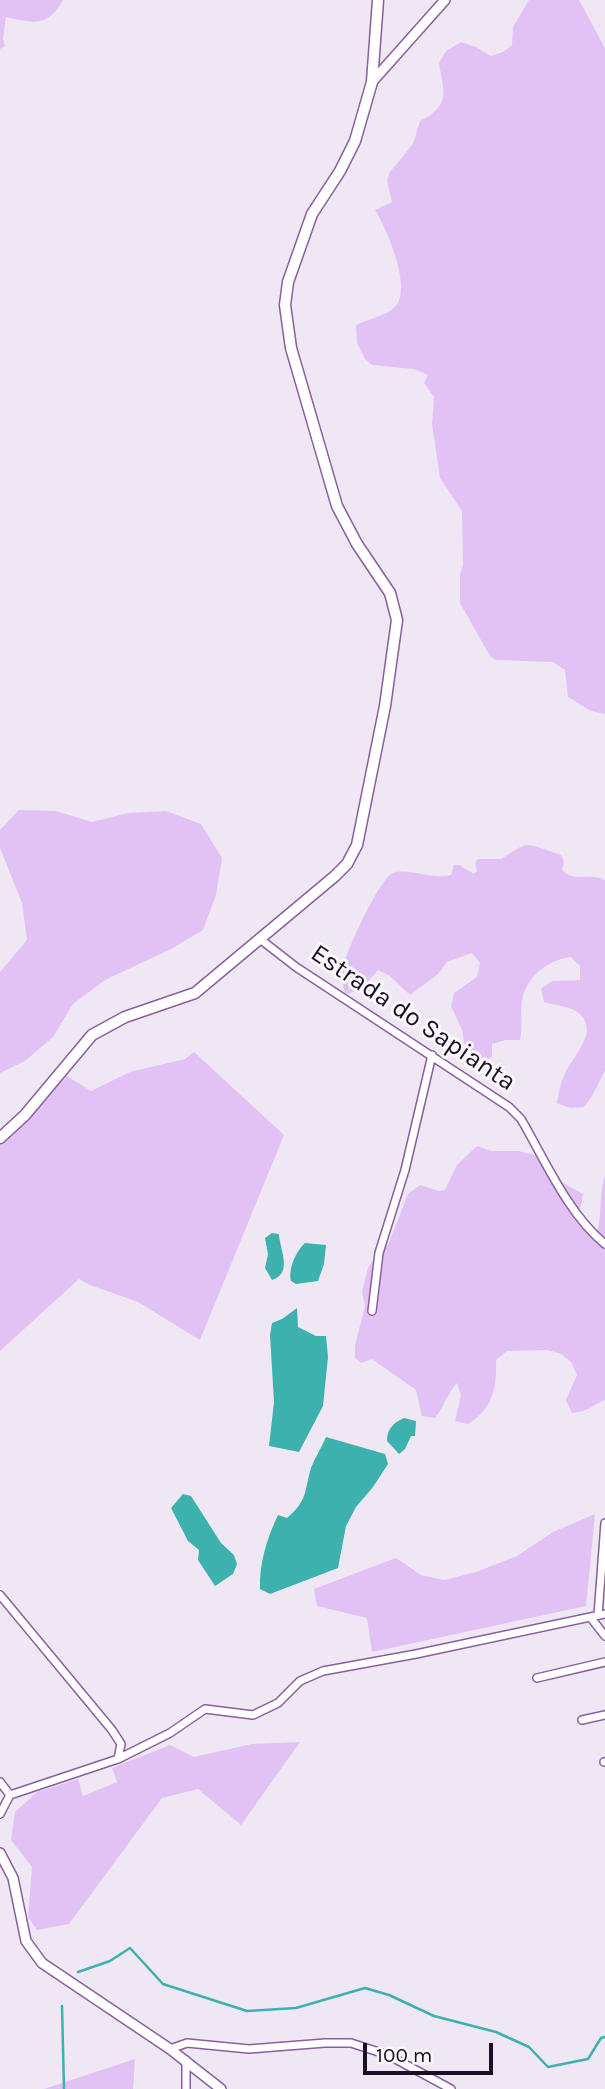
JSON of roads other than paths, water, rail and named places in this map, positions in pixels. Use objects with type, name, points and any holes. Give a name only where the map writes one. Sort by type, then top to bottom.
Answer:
[{"type":"main road","points":[[0,1138],[25,1115],[92,1035],[125,1017],[195,993],[335,876],[347,864],[357,845],[385,706],[397,620],[390,593],[357,544],[337,506],[291,348],[285,313],[288,282],[312,214],[340,171],[355,141],[372,82],[378,0]]},
{"type":"street","points":[[372,82],[445,0]]},
{"type":"street","name":"Estrada do Sapianta","points":[[260,939],[296,967],[509,1107],[521,1119],[579,1217],[605,1244]]},
{"type":"street","points":[[372,1311],[379,1253],[405,1170],[432,1055]]},
{"type":"street","points":[[605,1523],[598,1616],[605,1636]]},
{"type":"street","points":[[0,1595],[112,1730],[121,1744],[118,1759]]},
{"type":"street","points":[[0,1814],[10,1796],[118,1759],[170,1733],[205,1709],[253,1715],[278,1703],[300,1681],[323,1671],[598,1616]]},
{"type":"street","points":[[537,1678],[605,1662]]},
{"type":"street","points":[[582,1720],[605,1715]]},
{"type":"street","points":[[0,1782],[10,1796]]},
{"type":"street","points":[[0,1789],[10,1796]]},
{"type":"street","points":[[0,1853],[13,1878],[26,1941],[42,1963],[186,2060],[221,2089]]},
{"type":"street","points":[[170,2049],[187,2043],[249,2049],[351,2043],[388,2055],[451,2089]]},
{"type":"street","points":[[186,2060],[186,2089]]},
{"type":"waterway","points":[[78,1972],[110,1961],[130,1948],[163,1984],[247,2011],[296,2008],[365,1988],[389,1995],[434,2016],[496,2032],[529,2047],[548,2067],[588,2059],[601,2038],[605,2037]]},
{"type":"waterway","points":[[62,2006],[64,2089]]}]
